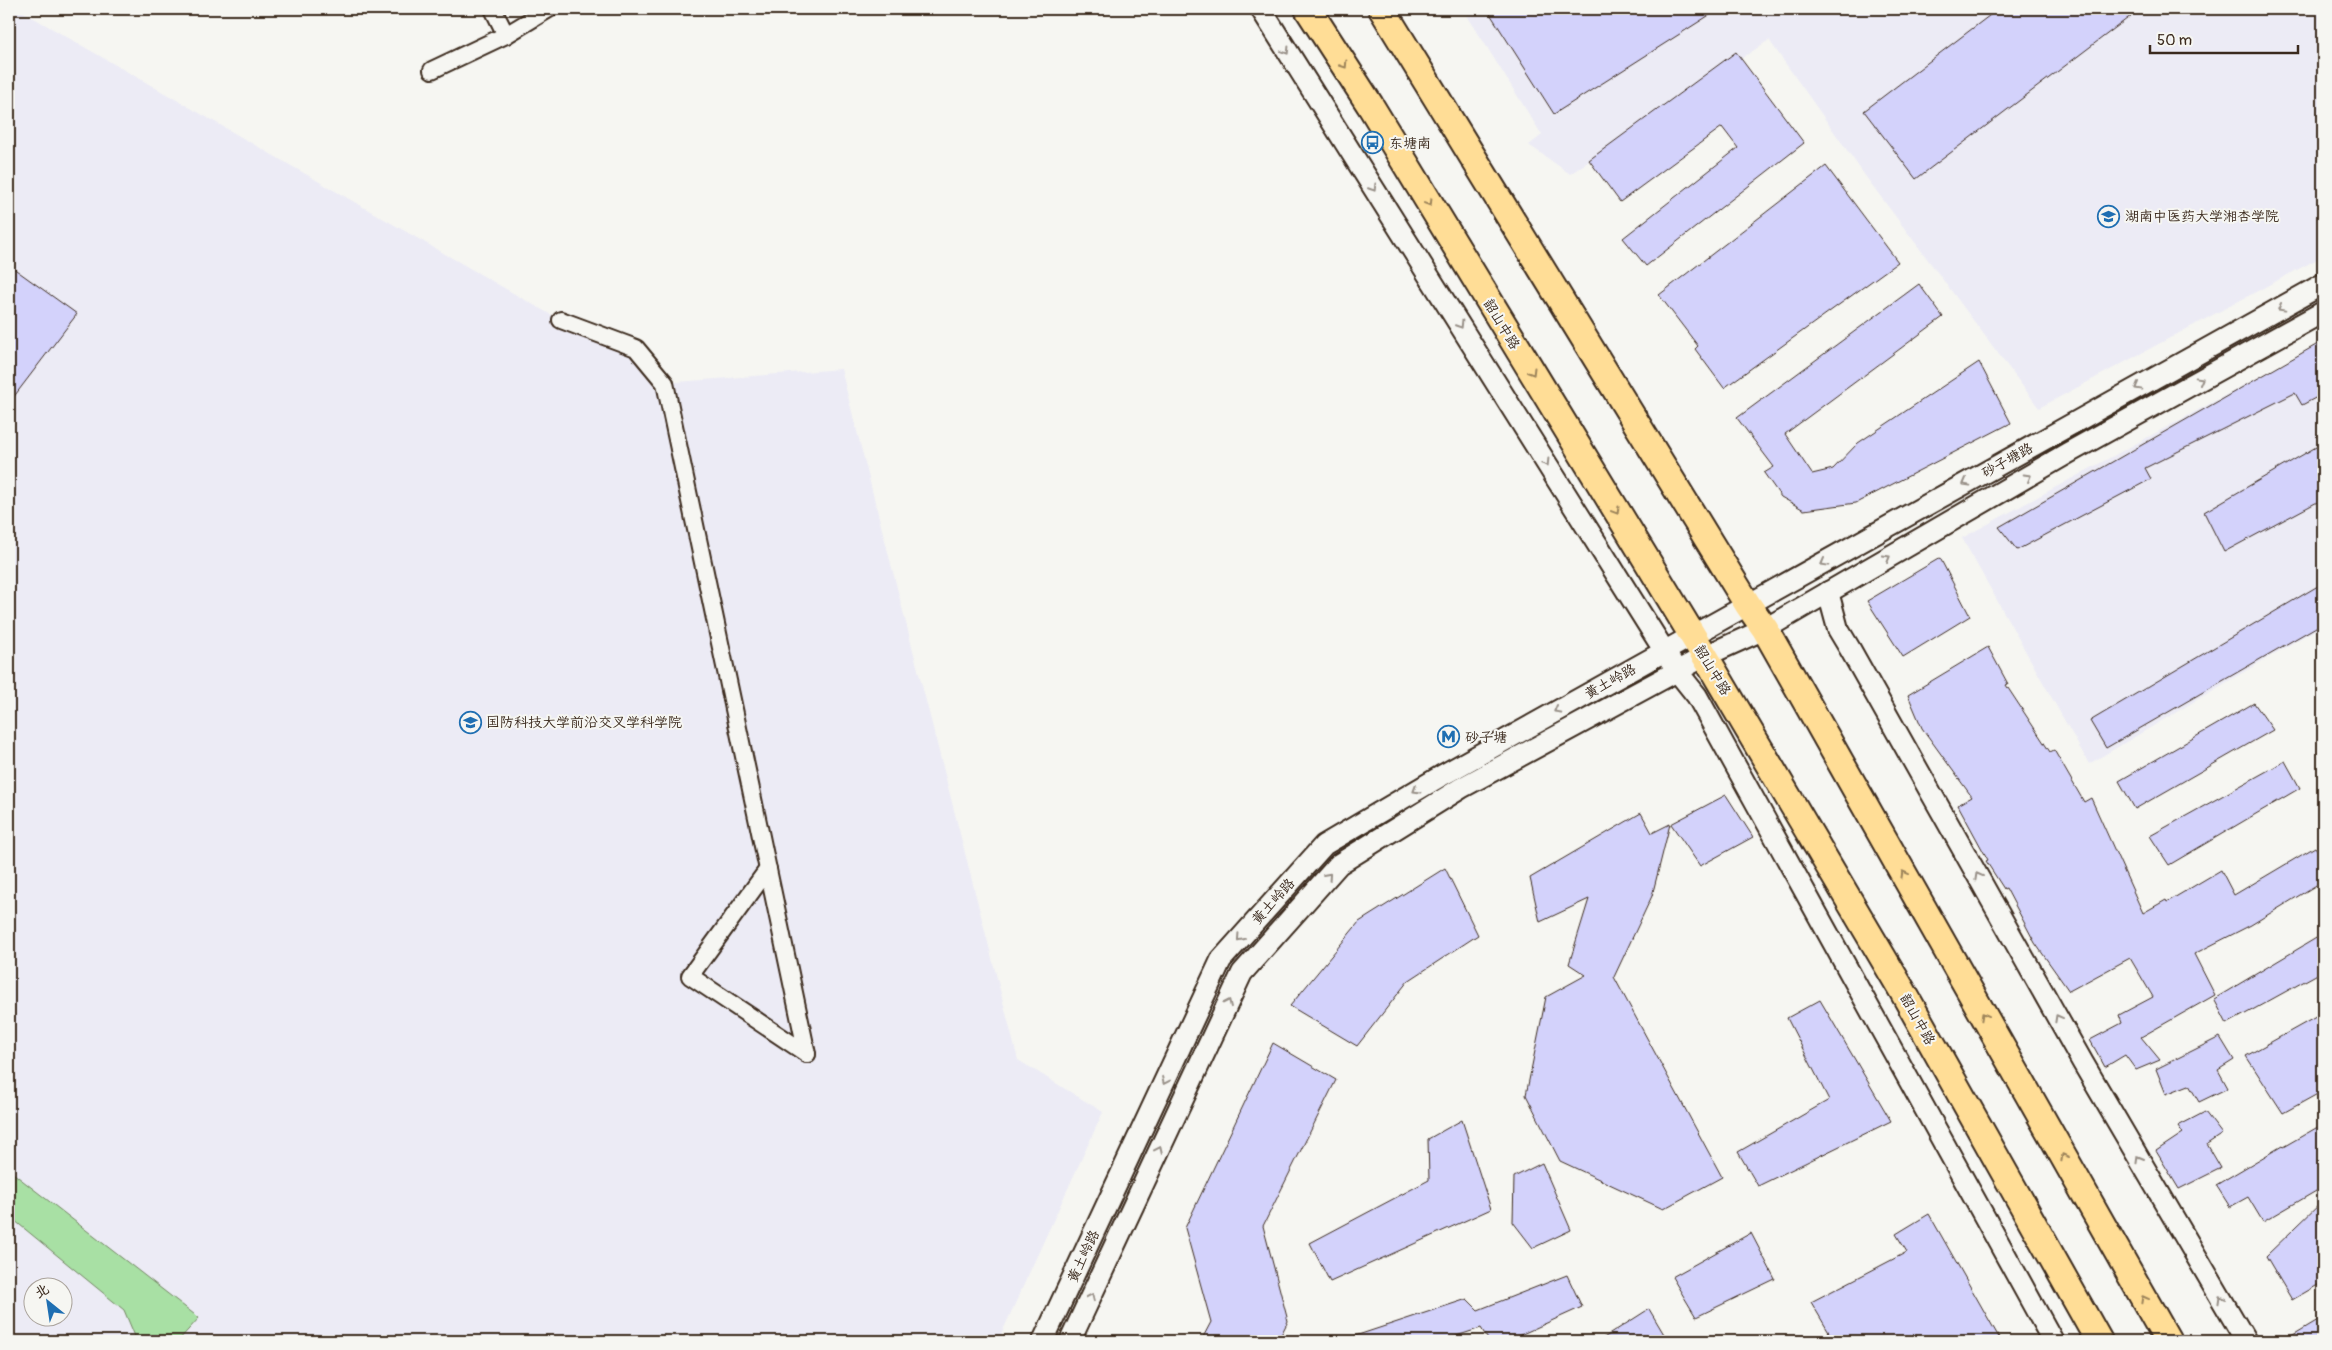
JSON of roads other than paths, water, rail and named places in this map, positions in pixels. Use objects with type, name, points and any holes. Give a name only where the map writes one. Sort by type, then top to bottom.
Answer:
[{"type":"main road","name":"韶山中路","points":[[1308,9],[1370,105],[1699,646],[1902,990],[2099,1341]]},
{"type":"main road","points":[[1382,9],[1420,68],[1748,605],[1765,629],[2168,1341]]},
{"type":"street","points":[[493,9],[506,35]]},
{"type":"street","points":[[432,70],[506,35],[549,9]]},
{"type":"street","points":[[1261,9],[1677,671],[1698,696],[2053,1341]]},
{"type":"street","name":"砂子塘路","points":[[1699,646],[1748,605],[2323,284]]},
{"type":"street","name":"砂子塘路","points":[[1699,646],[1765,629],[2068,453],[2323,312]]},
{"type":"street","points":[[560,320],[636,348],[665,383],[781,928],[807,1054],[690,976],[768,869]]},
{"type":"street","points":[[1828,592],[1843,640],[1850,649],[2088,1071],[2246,1341]]},
{"type":"street","name":"黄土岭路","points":[[1043,1341],[1221,960],[1324,845],[1440,776],[1665,650],[1699,646]]},
{"type":"street","name":"黄土岭路","points":[[1070,1341],[1242,974],[1339,864],[1461,788],[1677,671],[1699,646]]},
{"type":"place","name":"东塘南","points":[[1373,143]]},
{"type":"place","name":"湖南中医药大学湘杏学院","points":[[2109,216]]},
{"type":"place","name":"国防科技大学前沿交叉学科学院","points":[[470,722]]},
{"type":"place","name":"砂子塘","points":[[1449,737]]}]
